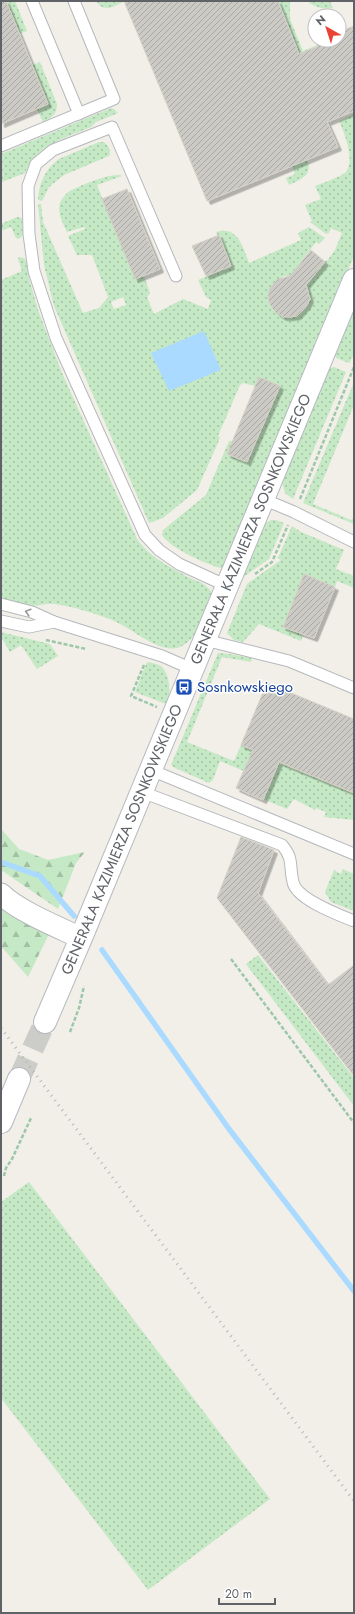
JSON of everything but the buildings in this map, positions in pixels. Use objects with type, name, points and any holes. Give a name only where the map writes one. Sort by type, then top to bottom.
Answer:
[{"type":"street","name":"GENERAŁA KAZIMIERZA SOSNKOWSKIEGO","points":[[45,1022],[354,280]]},
{"type":"street","points":[[1,894],[7,900],[81,938]]},
{"type":"street","points":[[1,1122],[19,1079]]},
{"type":"lane","points":[[32,1],[79,114]]},
{"type":"lane","points":[[1,146],[114,99],[74,1]]},
{"type":"lane","points":[[176,276],[112,128],[53,150],[36,164],[28,186],[29,234],[34,271],[56,338],[145,535],[159,550],[179,564],[227,586]]},
{"type":"lane","points":[[263,499],[294,512],[354,542]]},
{"type":"lane","points":[[1,604],[32,612],[54,622],[162,656],[192,670]]},
{"type":"lane","points":[[1,621],[29,627],[54,622]]},
{"type":"lane","points":[[205,640],[289,662],[354,688]]},
{"type":"lane","points":[[151,770],[354,854]]},
{"type":"lane","points":[[142,792],[282,845],[288,852],[292,866],[293,884],[303,896],[330,911],[354,921]]},
{"type":"path","points":[[249,578],[272,562],[354,367]]},
{"type":"path","points":[[39,638],[91,651]]},
{"type":"path","points":[[144,664],[131,696],[161,709],[155,723],[167,729]]},
{"type":"path","points":[[231,959],[354,1123]]},
{"type":"path","points":[[4,1176],[6,1168],[12,1159],[31,1118]]},
{"type":"green space","points":[[6,1],[15,1],[27,31],[19,34]]},
{"type":"green space","points":[[96,1],[124,1],[113,7],[107,8],[100,6]]},
{"type":"green space","points":[[278,1],[290,1],[290,19],[303,51],[314,48],[299,54]]},
{"type":"green space","points":[[307,1],[330,1],[333,8],[319,8]]},
{"type":"green space","points":[[40,62],[57,104],[56,111],[53,115],[43,122],[37,109],[48,104],[32,65]]},
{"type":"green space","points":[[111,108],[118,113],[96,122],[91,127],[52,144],[36,156],[30,163],[25,173],[2,182],[1,154]]},
{"type":"green space","points":[[354,114],[354,256],[224,569],[200,560],[173,546],[162,535],[163,530],[206,495],[229,441],[233,441],[247,462],[279,386],[259,377],[255,386],[243,383],[240,385],[218,436],[220,438],[197,490],[163,518],[149,523],[54,306],[44,265],[38,204],[41,204],[43,222],[83,313],[99,308],[108,297],[92,255],[77,255],[68,236],[85,229],[84,227],[67,232],[60,214],[60,203],[67,193],[78,187],[95,180],[118,175],[122,176],[97,185],[135,279],[144,276],[150,293],[147,297],[154,314],[183,299],[208,309],[211,300],[206,297],[198,280],[231,266],[216,232],[230,232],[235,235],[242,244],[249,263],[301,240],[298,233],[309,227],[325,238],[319,244],[316,242],[297,267],[312,278],[335,250],[342,233],[331,228],[329,233],[326,234],[310,222],[312,221],[305,205],[321,199],[315,186],[343,174],[349,167],[350,161],[348,147],[339,121]],"holes":[[[284,276],[295,277],[302,282],[307,289],[309,296],[307,304],[303,311],[297,316],[287,317],[280,315],[273,310],[269,303],[268,294],[272,285]],[[123,297],[126,305],[114,309],[111,302]]]},
{"type":"green space","points":[[99,142],[104,142],[109,147],[109,156],[64,175],[49,187],[42,201],[38,200],[41,182],[46,172],[54,163],[59,159]]},
{"type":"green space","points":[[307,160],[309,170],[305,176],[289,185],[286,178],[295,174],[292,166]]},
{"type":"green space","points":[[17,217],[22,218],[23,235],[19,239],[16,238],[11,227],[1,231],[1,224]]},
{"type":"green space","points":[[19,257],[24,258],[26,261],[38,310],[62,373],[137,539],[142,546],[160,561],[205,585],[213,594],[197,631],[187,643],[180,647],[172,648],[155,644],[121,624],[100,615],[62,605],[52,604],[27,606],[1,600],[1,280],[22,271],[18,259]]},
{"type":"green space","points":[[354,304],[354,354],[349,363],[336,358],[334,352]]},
{"type":"green space","points":[[334,367],[346,372],[293,499],[285,493],[282,482],[326,369]]},
{"type":"green space","points":[[354,382],[354,405],[313,504],[351,520],[354,517],[354,524],[303,503]]},
{"type":"green space","points":[[271,520],[284,523],[269,559],[239,580],[262,525]]},
{"type":"green space","points":[[292,526],[301,532],[344,550],[336,569],[354,576],[354,588],[337,581],[335,587],[304,574],[283,626],[303,635],[301,641],[259,624],[243,642],[234,640],[227,633],[247,584],[281,560],[278,558]]},
{"type":"green space","points":[[1,632],[50,644],[58,656],[37,669],[21,645],[10,652],[3,640],[1,641]]},
{"type":"green space","points":[[218,653],[252,658],[251,662],[222,657],[187,742],[234,761],[241,745],[354,793],[354,820],[324,817],[326,812],[316,808],[315,810],[294,799],[287,809],[263,799],[244,771],[220,761],[213,780],[209,783],[171,765]]},
{"type":"green space","points":[[147,662],[161,666],[167,675],[169,696],[166,704],[135,692]]},
{"type":"green space","points":[[1,829],[19,849],[48,860],[85,852],[76,863],[58,909],[1,870]]},
{"type":"green space","points":[[343,869],[354,874],[354,911],[331,902],[325,892],[334,870],[341,874]]},
{"type":"green space","points":[[1,905],[49,934],[28,977],[1,946]]},
{"type":"green space","points":[[258,955],[354,1078],[354,1106],[246,964]]},
{"type":"green space","points":[[29,1182],[270,1499],[148,1590],[1,1398],[1,1202]]},
{"type":"water","points":[[204,331],[221,370],[169,391],[151,353]]},
{"type":"waterway","points":[[1,862],[40,876],[74,916]]},
{"type":"waterway","points":[[102,950],[229,1129],[354,1291]]},
{"type":"tunnel","points":[[19,1079],[45,1022]]},
{"type":"railway","points":[[1,1028],[354,1501]]},
{"type":"place","name":"Sosnkowskiego","points":[[184,687]]}]
